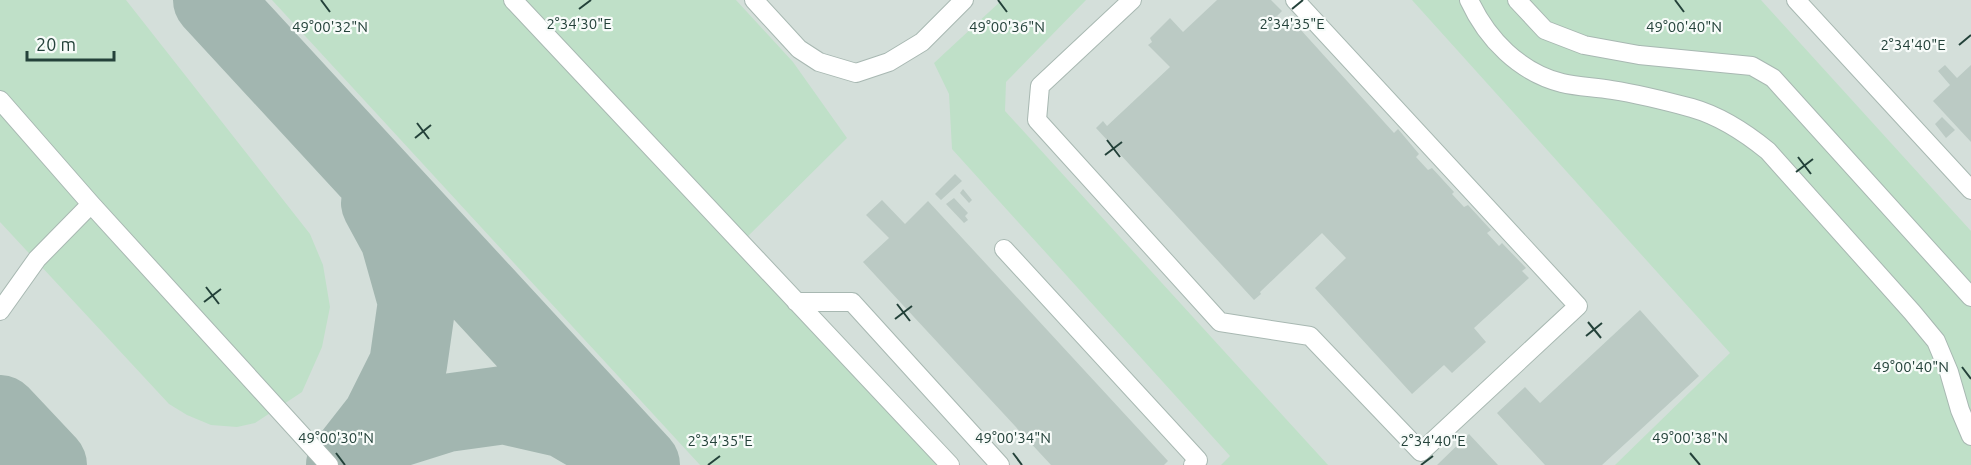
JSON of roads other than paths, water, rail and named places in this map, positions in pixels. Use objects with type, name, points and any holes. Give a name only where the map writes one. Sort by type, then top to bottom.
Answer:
[{"type":"lane","points":[[513,0],[950,465]]},
{"type":"lane","points":[[754,0],[799,49],[819,62],[856,73],[889,62],[922,42],[964,0]]},
{"type":"lane","points":[[1132,0],[1040,86],[1037,120],[1220,322],[1310,336],[1420,452],[1578,306],[1294,0]]},
{"type":"lane","points":[[1469,0],[1478,18],[1494,40],[1511,57],[1536,74],[1562,83],[1614,90],[1695,109],[1725,122],[1752,138],[1768,151],[1912,312],[1935,341],[1949,372],[1960,410],[1971,436]]},
{"type":"lane","points":[[1517,0],[1545,30],[1584,45],[1639,55],[1752,66],[1773,78],[1971,297]]},
{"type":"lane","points":[[1796,0],[1971,190]]},
{"type":"lane","points":[[0,99],[329,465]]},
{"type":"lane","points":[[0,311],[37,259],[92,204]]},
{"type":"lane","points":[[1004,249],[1198,460],[1194,465]]},
{"type":"lane","points":[[796,302],[852,302],[1000,465]]}]
